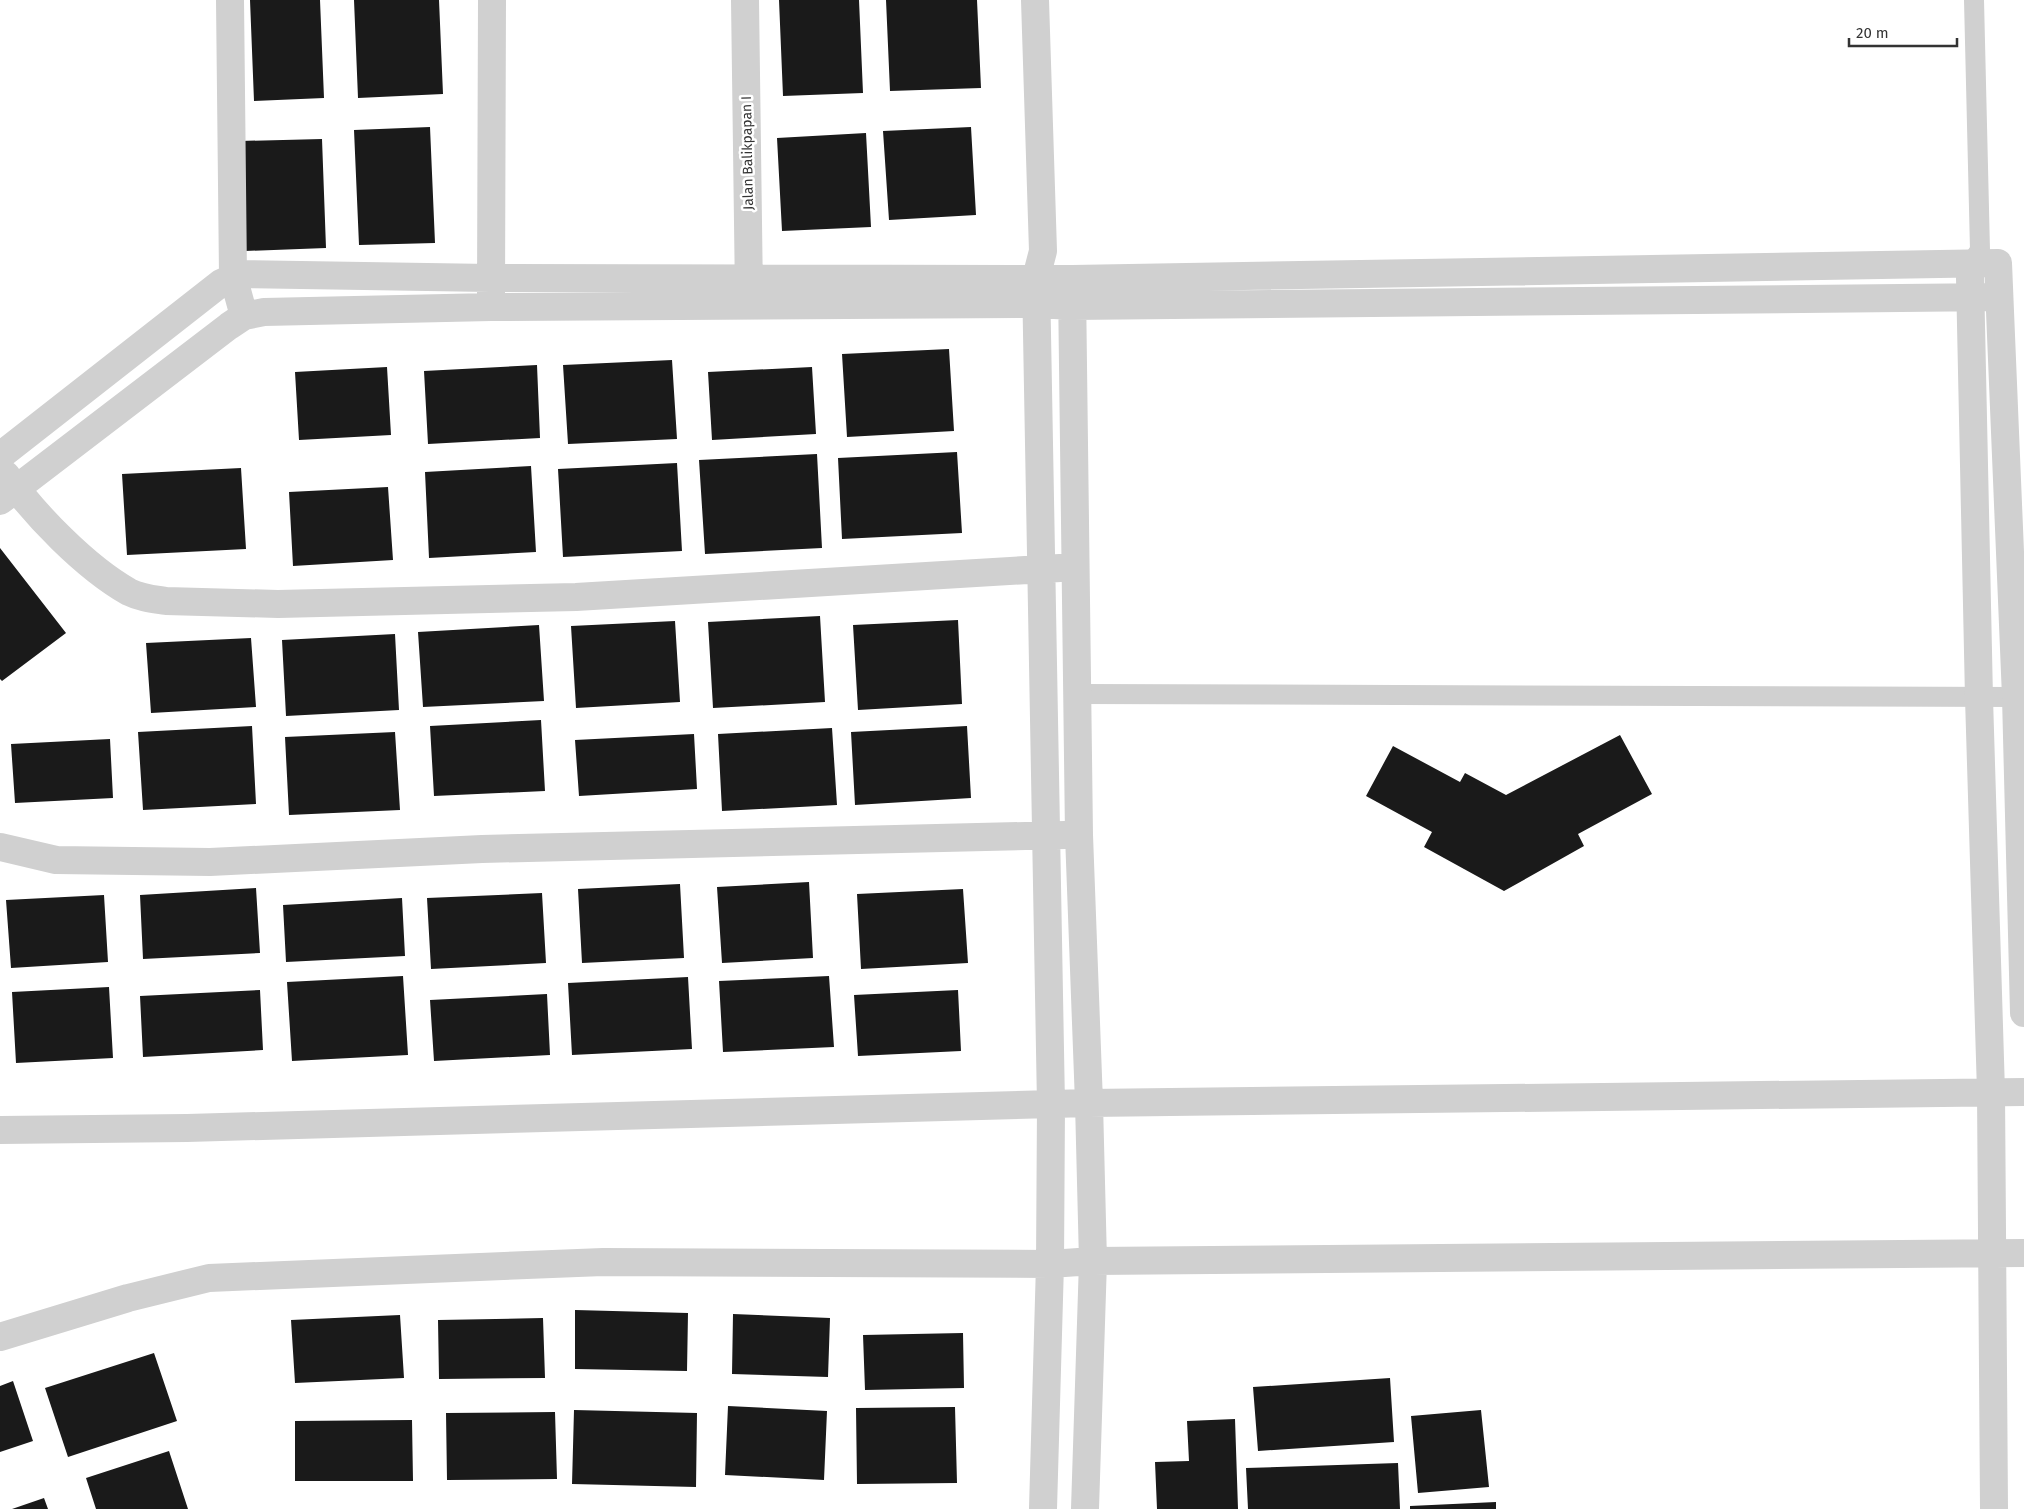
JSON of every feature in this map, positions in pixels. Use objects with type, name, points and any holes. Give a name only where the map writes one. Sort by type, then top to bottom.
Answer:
[{"type":"street","points":[[230,0],[233,276],[244,316]]},
{"type":"street","points":[[491,307],[492,0]]},
{"type":"street","name":"Jalan Balikpapan I","points":[[745,0],[748,278],[750,306]]},
{"type":"street","points":[[1035,0],[1043,251],[1036,291],[1051,1105],[1050,1264],[1044,1509]]},
{"type":"street","points":[[1043,251],[1072,279],[1079,835],[1093,1260],[1085,1509]]},
{"type":"street","points":[[8,495],[244,316],[284,310],[750,306],[1036,291],[1072,279],[1982,259]]},
{"type":"street","points":[[1982,259],[1970,296],[1979,698],[1991,1092],[1994,1509]]},
{"type":"street","points":[[1982,259],[1999,296],[2016,698],[2024,1013]]},
{"type":"street","points":[[0,456],[221,283],[233,276],[252,273],[490,278],[748,278],[1036,291],[1072,306],[1999,296]]},
{"type":"street","points":[[0,467],[8,495],[87,562],[130,592],[148,599],[166,601],[278,604],[576,598],[1077,567]]},
{"type":"street","points":[[0,847],[56,860],[210,862],[482,849],[1079,835]]},
{"type":"street","points":[[0,1130],[187,1128],[1089,1103],[2024,1092]]},
{"type":"street","points":[[0,1337],[128,1298],[209,1278],[603,1262],[1050,1264],[1093,1260],[2024,1253]]},
{"type":"lane","points":[[1974,0],[1982,259]]},
{"type":"lane","points":[[1078,694],[2016,698]]},
{"type":"building","points":[[250,0],[320,0],[324,98],[254,101]]},
{"type":"building","points":[[354,0],[439,0],[443,94],[358,98]]},
{"type":"building","points":[[779,0],[859,0],[863,93],[783,96]]},
{"type":"building","points":[[886,0],[977,0],[981,88],[890,91]]},
{"type":"building","points":[[430,127],[435,243],[359,245],[354,130]]},
{"type":"building","points":[[971,127],[976,215],[889,220],[883,131]]},
{"type":"building","points":[[866,133],[871,227],[782,231],[777,138]]},
{"type":"building","points":[[322,139],[326,248],[245,251],[240,141]]},
{"type":"building","points":[[949,349],[954,431],[847,437],[842,354]]},
{"type":"building","points":[[672,360],[677,439],[568,444],[563,365]]},
{"type":"building","points":[[537,365],[540,438],[428,444],[424,371]]},
{"type":"building","points":[[387,367],[391,435],[299,440],[295,372]]},
{"type":"building","points":[[812,367],[816,434],[712,440],[708,372]]},
{"type":"building","points":[[957,452],[962,533],[842,539],[838,458]]},
{"type":"building","points":[[817,454],[822,548],[705,554],[699,460]]},
{"type":"building","points":[[677,463],[682,551],[563,557],[558,469]]},
{"type":"building","points":[[531,466],[536,552],[429,558],[425,472]]},
{"type":"building","points":[[241,468],[246,549],[127,555],[122,474]]},
{"type":"building","points":[[388,487],[393,560],[293,566],[289,492]]},
{"type":"building","points":[[0,548],[66,633],[2,681],[0,679]]},
{"type":"building","points":[[820,616],[825,702],[713,708],[708,622]]},
{"type":"building","points":[[958,620],[962,704],[858,710],[853,625]]},
{"type":"building","points":[[675,621],[680,702],[576,708],[571,626]]},
{"type":"building","points":[[539,625],[544,701],[423,707],[418,632]]},
{"type":"building","points":[[395,634],[399,710],[286,716],[282,640]]},
{"type":"building","points":[[251,638],[256,707],[151,713],[146,643]]},
{"type":"building","points":[[541,720],[545,791],[434,796],[430,726]]},
{"type":"building","points":[[252,726],[256,804],[143,810],[138,732]]},
{"type":"building","points":[[967,726],[971,798],[855,805],[851,732]]},
{"type":"building","points":[[832,728],[837,805],[722,811],[718,734]]},
{"type":"building","points":[[395,732],[400,810],[289,815],[285,737]]},
{"type":"building","points":[[694,734],[697,789],[579,796],[575,740]]},
{"type":"building","points":[[1620,735],[1652,794],[1578,834],[1584,846],[1504,891],[1424,847],[1432,832],[1366,796],[1393,746],[1460,782],[1465,773],[1506,795]]},
{"type":"building","points":[[110,739],[113,798],[15,803],[11,744]]},
{"type":"building","points":[[809,882],[813,958],[722,963],[717,887]]},
{"type":"building","points":[[680,884],[684,958],[582,963],[578,889]]},
{"type":"building","points":[[256,888],[260,953],[143,959],[140,895]]},
{"type":"building","points":[[963,889],[968,963],[861,969],[857,894]]},
{"type":"building","points":[[542,893],[546,963],[431,969],[427,898]]},
{"type":"building","points":[[104,895],[108,962],[11,968],[6,900]]},
{"type":"building","points":[[402,898],[405,956],[286,962],[283,905]]},
{"type":"building","points":[[403,976],[408,1055],[292,1061],[287,982]]},
{"type":"building","points":[[829,976],[834,1047],[723,1052],[719,981]]},
{"type":"building","points":[[688,977],[692,1049],[572,1055],[568,983]]},
{"type":"building","points":[[109,987],[113,1058],[16,1063],[12,992]]},
{"type":"building","points":[[260,990],[263,1050],[143,1057],[140,996]]},
{"type":"building","points":[[958,990],[961,1051],[858,1056],[854,995]]},
{"type":"building","points":[[547,994],[550,1055],[434,1061],[430,1000]]},
{"type":"building","points":[[575,1310],[688,1313],[687,1371],[575,1369]]},
{"type":"building","points":[[733,1314],[830,1318],[828,1377],[732,1374]]},
{"type":"building","points":[[400,1315],[404,1378],[295,1383],[291,1320]]},
{"type":"building","points":[[543,1318],[545,1378],[439,1379],[438,1320]]},
{"type":"building","points":[[963,1333],[964,1388],[865,1390],[863,1335]]},
{"type":"building","points":[[154,1353],[177,1421],[68,1457],[45,1388]]},
{"type":"building","points":[[1390,1378],[1394,1442],[1258,1451],[1253,1387]]},
{"type":"building","points":[[13,1381],[33,1441],[0,1452],[0,1386]]},
{"type":"building","points":[[728,1406],[827,1411],[824,1480],[725,1475]]},
{"type":"building","points":[[955,1407],[957,1483],[857,1484],[856,1408]]},
{"type":"building","points":[[574,1410],[697,1413],[696,1487],[572,1484]]},
{"type":"building","points":[[1481,1410],[1489,1487],[1418,1493],[1411,1416]]},
{"type":"building","points":[[555,1412],[557,1479],[447,1480],[446,1413]]},
{"type":"building","points":[[1235,1419],[1238,1509],[1157,1509],[1155,1462],[1189,1461],[1187,1421]]},
{"type":"building","points":[[412,1420],[413,1481],[295,1481],[295,1421]]},
{"type":"building","points":[[169,1451],[188,1509],[96,1509],[86,1478]]},
{"type":"building","points":[[1398,1463],[1400,1509],[1248,1509],[1246,1468]]},
{"type":"building","points":[[44,1498],[48,1509],[12,1509]]},
{"type":"building","points":[[1496,1502],[1496,1509],[1410,1509],[1410,1506]]}]
